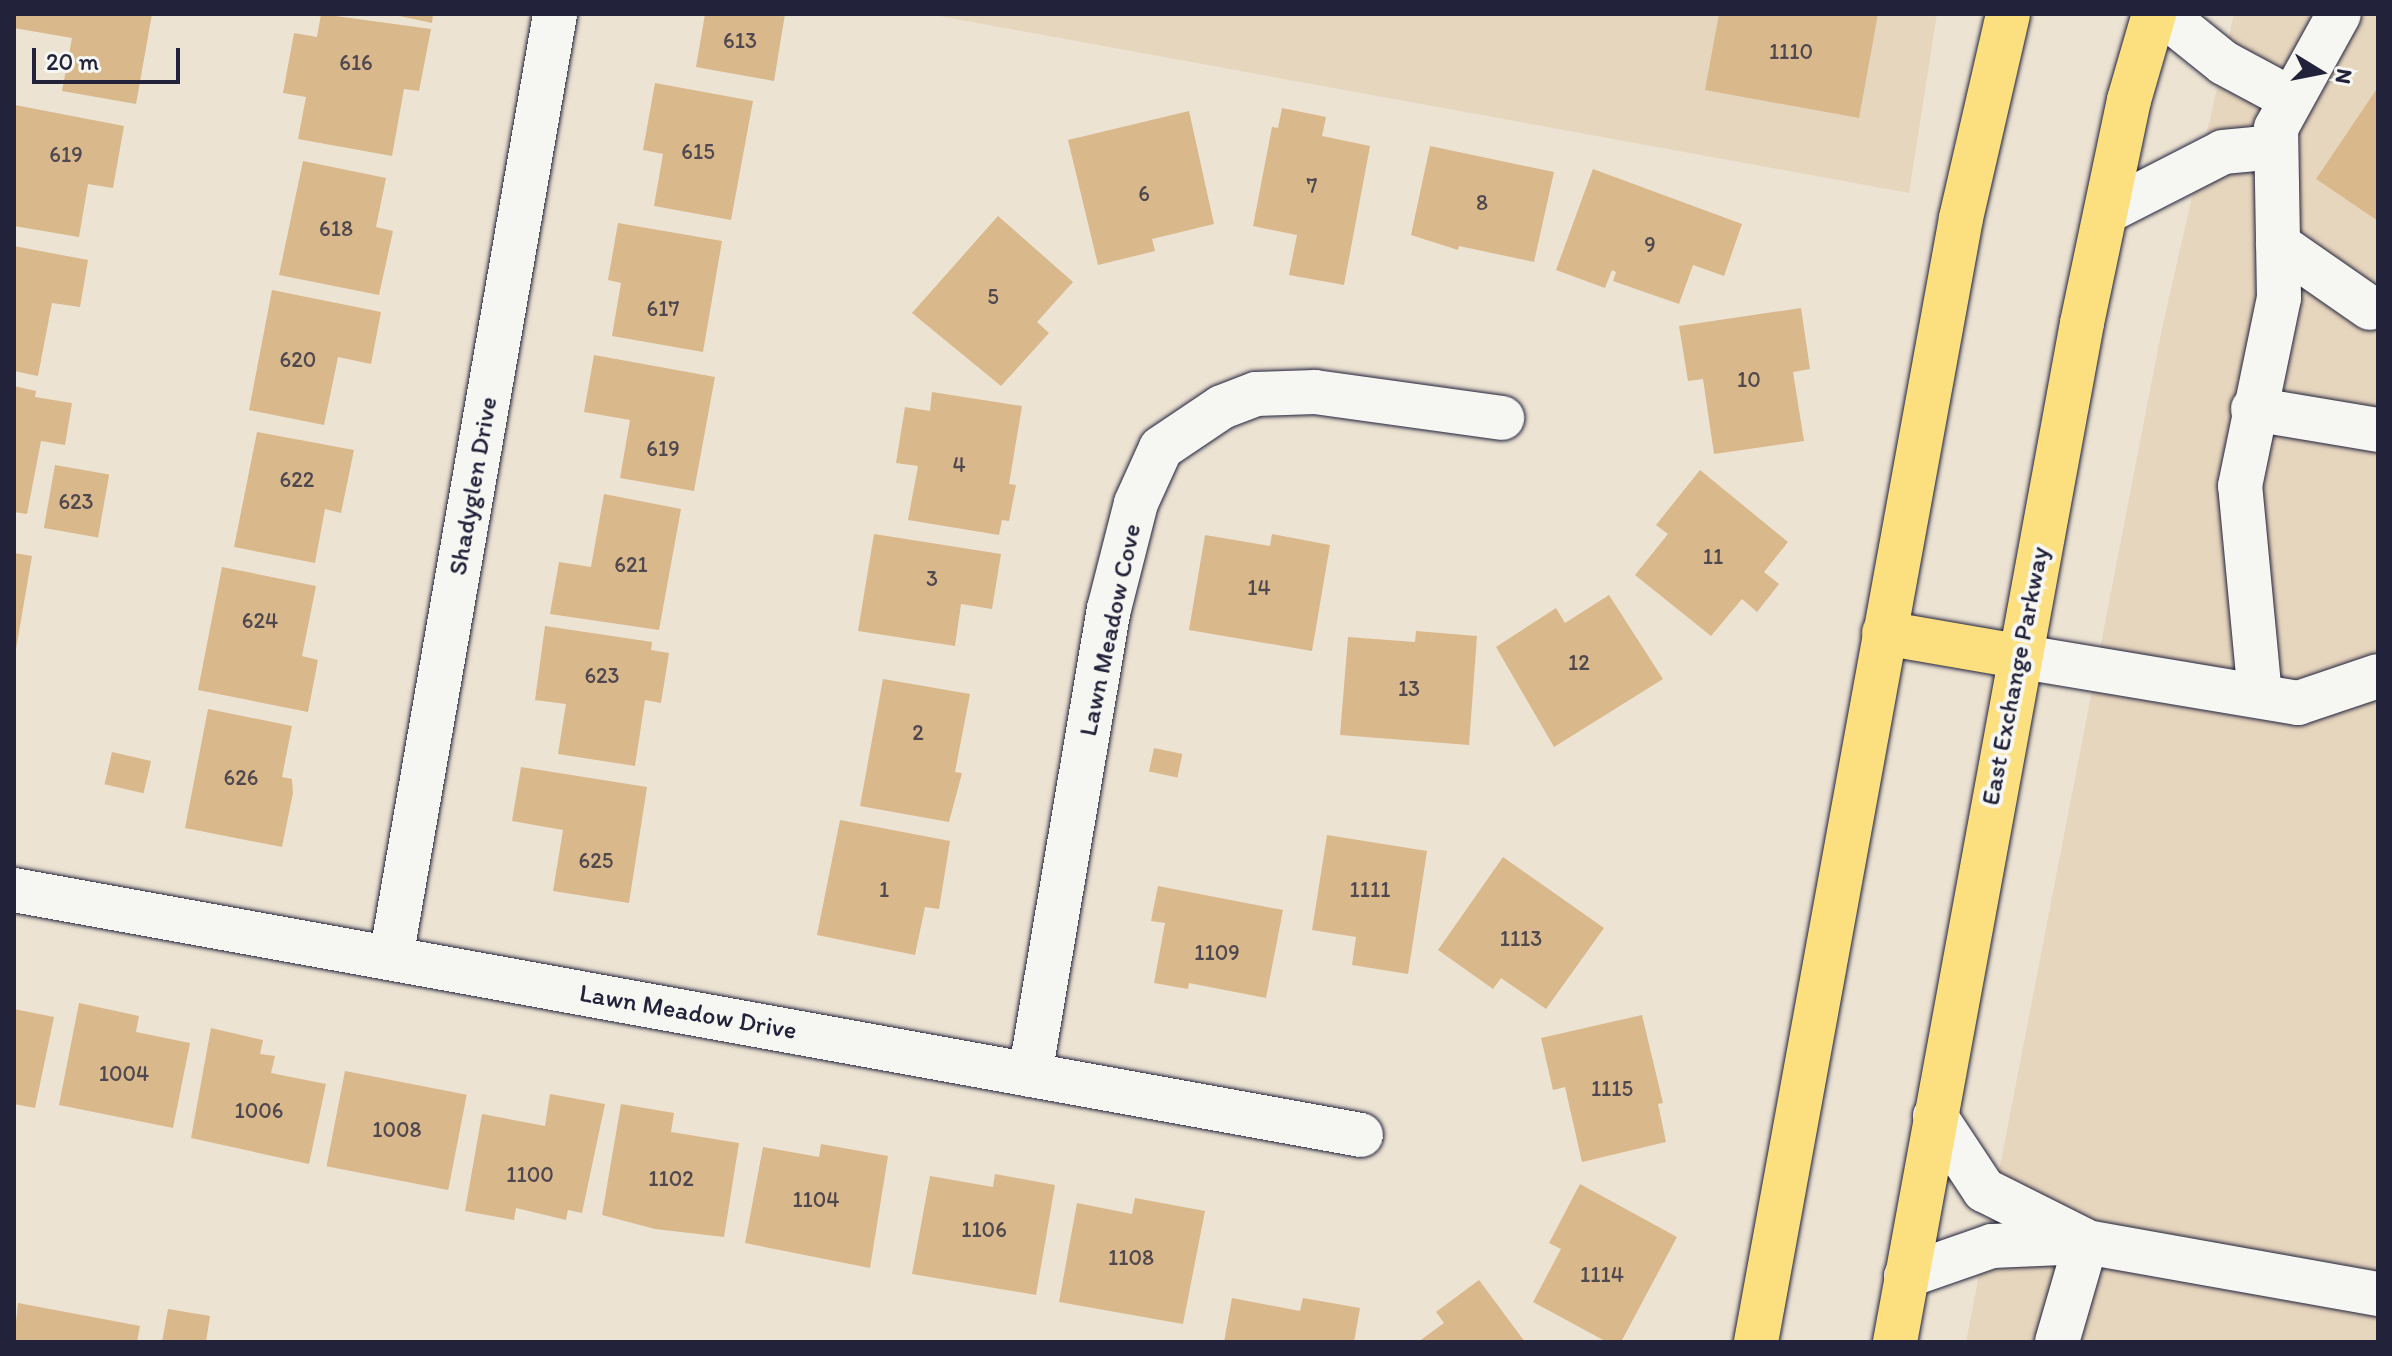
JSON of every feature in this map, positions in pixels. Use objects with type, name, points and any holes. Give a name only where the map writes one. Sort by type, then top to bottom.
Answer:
[{"type":"main road","points":[[1756,1342],[1961,218],[2008,14]]},
{"type":"main road","name":"East Exchange Parkway","points":[[1895,1342],[2017,656],[2129,100],[2154,14]]},
{"type":"main road","points":[[1884,633],[2017,656]]},
{"type":"street","name":"Shadyglen Drive","points":[[391,958],[555,14]]},
{"type":"street","points":[[2163,14],[2224,63],[2291,99]]},
{"type":"street","points":[[2260,696],[2240,486],[2253,409],[2279,298],[2276,128],[2339,14]]},
{"type":"street","points":[[2106,212],[2223,152],[2276,147]]},
{"type":"street","points":[[2278,244],[2370,308]]},
{"type":"street","name":"Lawn Meadow Cove","points":[[1030,1075],[1109,609],[1136,503],[1161,448],[1222,407],[1256,394],[1315,392],[1502,418]]},
{"type":"street","points":[[2253,409],[2373,422]]},
{"type":"street","points":[[2017,656],[2298,703],[2378,676]]},
{"type":"street","name":"Lawn Meadow Drive","points":[[14,890],[1361,1135]]},
{"type":"street","points":[[1935,1116],[1984,1190],[2086,1242]]},
{"type":"street","points":[[2057,1342],[2086,1242]]},
{"type":"street","points":[[1906,1276],[1992,1246],[2086,1242],[2378,1294]]},
{"type":"shaded area","points":[[928,14],[1937,14],[1909,193]]},
{"type":"shaded area","points":[[2234,14],[2378,14],[2378,1342],[1966,1342],[2162,328]]},
{"type":"building","points":[[14,14],[152,14],[136,104],[62,91],[72,38],[14,28]]},
{"type":"building","points":[[321,14],[431,29],[419,91],[404,89],[392,156],[298,139],[306,97],[283,93],[294,33],[317,37]]},
{"type":"building","points":[[390,14],[433,14],[432,23]]},
{"type":"building","points":[[705,14],[785,14],[774,81],[696,67]]},
{"type":"building","points":[[1719,14],[1878,14],[1859,118],[1705,90]]},
{"type":"building","points":[[655,83],[753,101],[731,220],[654,206],[663,154],[643,150]]},
{"type":"building","points":[[2378,87],[2378,221],[2316,179]]},
{"type":"building","points":[[15,105],[124,126],[113,188],[88,184],[79,237],[14,226]]},
{"type":"building","points":[[1282,108],[1326,117],[1322,136],[1370,146],[1344,285],[1289,275],[1297,235],[1253,226],[1272,127],[1278,128]]},
{"type":"building","points":[[1189,111],[1214,224],[1152,239],[1155,251],[1098,265],[1068,140]]},
{"type":"building","points":[[1430,146],[1554,172],[1534,262],[1459,246],[1458,250],[1411,235]]},
{"type":"building","points":[[303,161],[386,178],[376,227],[393,231],[379,295],[279,275]]},
{"type":"building","points":[[1593,169],[1742,224],[1724,276],[1693,265],[1679,304],[1613,281],[1616,272],[1612,270],[1605,288],[1556,270]]},
{"type":"building","points":[[998,216],[1073,282],[1037,322],[1049,333],[1001,386],[912,313]]},
{"type":"building","points":[[618,223],[722,241],[703,352],[612,336],[621,283],[608,280]]},
{"type":"building","points":[[14,246],[88,260],[80,307],[52,303],[38,376],[14,371]]},
{"type":"building","points":[[272,290],[381,312],[371,364],[338,357],[324,425],[249,410]]},
{"type":"building","points":[[1801,308],[1810,369],[1793,372],[1804,441],[1714,454],[1703,379],[1688,381],[1679,326]]},
{"type":"building","points":[[594,355],[715,377],[694,491],[620,478],[630,420],[584,412]]},
{"type":"building","points":[[14,386],[36,391],[35,397],[72,403],[65,445],[41,441],[27,514],[14,512]]},
{"type":"building","points":[[932,392],[1022,406],[1009,484],[1016,485],[1009,521],[1002,520],[999,535],[908,520],[918,466],[896,463],[905,407],[930,411]]},
{"type":"building","points":[[257,432],[354,450],[341,513],[325,509],[315,563],[234,547]]},
{"type":"building","points":[[55,465],[109,475],[98,538],[44,528]]},
{"type":"building","points":[[1700,470],[1788,542],[1764,572],[1779,584],[1757,612],[1742,599],[1711,636],[1635,575],[1668,534],[1656,525]]},
{"type":"building","points":[[604,494],[681,509],[659,630],[550,614],[559,562],[591,567]]},
{"type":"building","points":[[874,534],[1001,554],[992,609],[961,604],[955,646],[858,631]]},
{"type":"building","points":[[1272,534],[1330,545],[1312,651],[1189,630],[1205,535],[1270,546]]},
{"type":"building","points":[[14,553],[32,556],[16,649],[14,648]]},
{"type":"building","points":[[222,567],[316,586],[302,656],[318,660],[308,712],[198,690]]},
{"type":"building","points":[[1609,595],[1663,679],[1554,747],[1496,647],[1556,608],[1565,623]]},
{"type":"building","points":[[545,626],[652,642],[651,650],[669,653],[661,703],[645,700],[635,766],[558,754],[566,704],[535,700]]},
{"type":"building","points":[[1416,631],[1477,636],[1469,745],[1340,735],[1348,637],[1415,642]]},
{"type":"building","points":[[883,679],[970,694],[955,772],[962,773],[949,822],[860,806]]},
{"type":"building","points":[[208,709],[292,726],[282,777],[292,779],[293,793],[282,847],[185,828]]},
{"type":"building","points":[[1154,748],[1182,754],[1177,778],[1149,771]]},
{"type":"building","points":[[112,752],[151,761],[144,793],[105,784]]},
{"type":"building","points":[[521,767],[647,787],[629,903],[553,891],[563,830],[512,821]]},
{"type":"building","points":[[840,820],[950,841],[939,909],[925,907],[915,955],[817,935]]},
{"type":"building","points":[[1327,835],[1427,851],[1408,974],[1352,965],[1356,937],[1312,930]]},
{"type":"building","points":[[1503,857],[1604,928],[1546,1009],[1501,978],[1493,989],[1438,950]]},
{"type":"building","points":[[1158,886],[1283,910],[1266,998],[1189,983],[1188,989],[1154,983],[1165,923],[1151,921]]},
{"type":"building","points":[[79,1003],[139,1016],[136,1032],[190,1043],[173,1128],[59,1105]]},
{"type":"building","points":[[14,1009],[54,1017],[35,1108],[14,1104]]},
{"type":"building","points":[[1642,1015],[1663,1103],[1658,1104],[1666,1142],[1582,1162],[1565,1087],[1553,1090],[1541,1038]]},
{"type":"building","points":[[211,1028],[263,1040],[260,1054],[275,1056],[271,1073],[326,1084],[309,1164],[191,1138]]},
{"type":"building","points":[[345,1071],[467,1095],[448,1190],[326,1166]]},
{"type":"building","points":[[550,1094],[605,1104],[582,1213],[568,1210],[566,1220],[516,1208],[514,1220],[465,1211],[482,1114],[545,1126]]},
{"type":"building","points":[[621,1104],[674,1113],[671,1132],[739,1143],[724,1237],[655,1229],[602,1215]]},
{"type":"building","points":[[821,1144],[888,1156],[870,1268],[745,1243],[763,1147],[819,1157]]},
{"type":"building","points":[[995,1174],[1055,1185],[1036,1295],[912,1274],[930,1176],[993,1187]]},
{"type":"building","points":[[1580,1184],[1677,1237],[1621,1342],[1607,1342],[1533,1302],[1561,1249],[1549,1243]]},
{"type":"building","points":[[1135,1198],[1205,1211],[1183,1324],[1059,1302],[1077,1203],[1132,1214]]},
{"type":"building","points":[[1479,1280],[1525,1342],[1418,1342],[1444,1323],[1436,1312]]},
{"type":"building","points":[[1232,1298],[1300,1311],[1303,1298],[1360,1308],[1354,1342],[1224,1342]]},
{"type":"building","points":[[18,1303],[140,1326],[137,1342],[14,1342]]},
{"type":"building","points":[[168,1309],[210,1316],[206,1342],[162,1342]]}]
